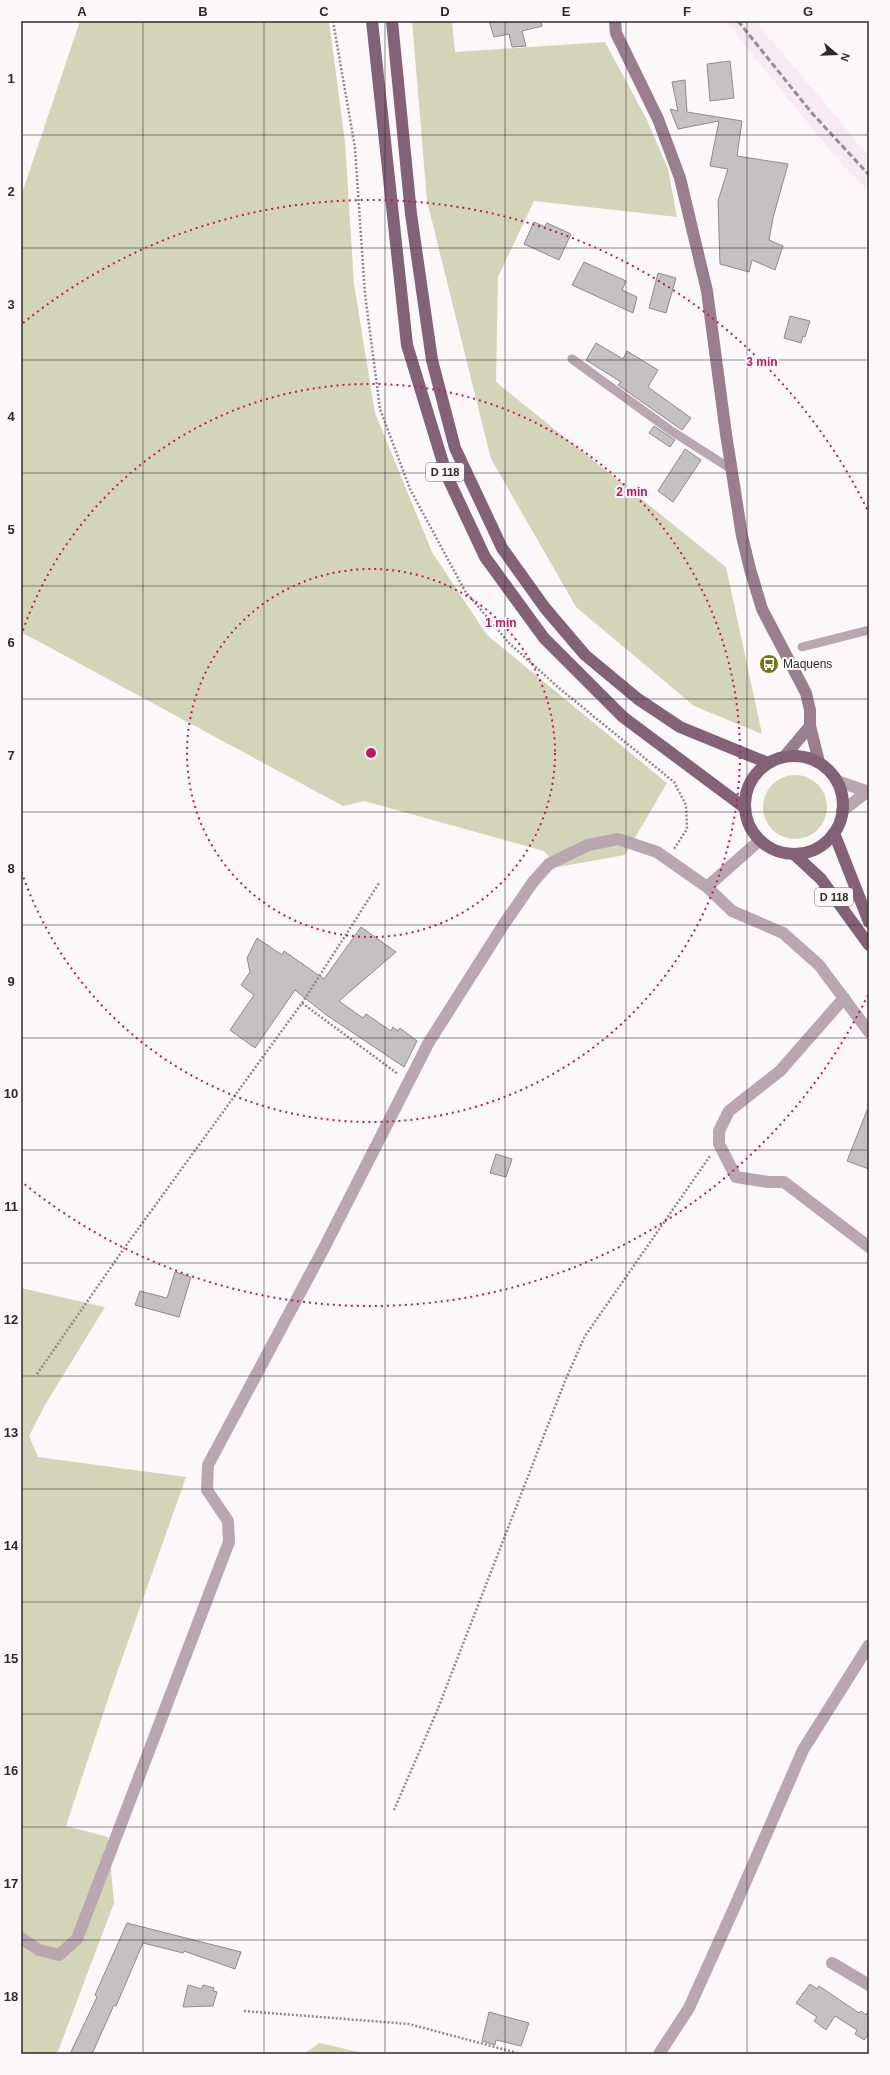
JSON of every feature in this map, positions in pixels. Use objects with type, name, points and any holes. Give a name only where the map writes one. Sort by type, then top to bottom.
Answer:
[{"type":"main road","name":"D 118","points":[[372,21],[407,345],[447,476],[484,557],[544,638],[623,717],[745,808]]},
{"type":"main road","name":"D 118","points":[[392,21],[412,214],[432,360],[455,448],[502,548],[545,608],[585,656],[638,699],[680,727],[768,763]]},
{"type":"main road","points":[[615,21],[616,33],[644,89],[669,147],[689,210],[707,291],[731,469],[742,536],[762,609],[806,692],[810,710],[810,726],[819,762]]},
{"type":"main road","points":[[784,756],[810,726]]},
{"type":"main road","points":[[784,756],[802,756],[819,762],[830,771],[837,781],[843,797],[842,811],[834,833],[816,848],[794,854],[776,850],[760,840],[750,827],[745,808],[747,792],[755,776],[768,763],[784,756]]},
{"type":"main road","name":"D 118","points":[[834,833],[869,922]]},
{"type":"main road","name":"D 118","points":[[794,854],[821,880],[869,945]]},
{"type":"street","points":[[837,781],[868,792]]},
{"type":"street","points":[[842,811],[868,792]]},
{"type":"street","points":[[21,1938],[39,1950],[59,1955],[77,1939],[229,1542],[228,1520],[207,1490],[208,1465],[323,1250],[429,1042],[504,924],[533,882],[549,864],[588,845],[618,839],[657,852],[707,887],[732,911],[783,933],[818,965],[869,1032]]},
{"type":"street","points":[[707,887],[760,840]]},
{"type":"street","points":[[844,998],[780,1072],[729,1111],[718,1131],[719,1144],[736,1177],[768,1182],[784,1182],[869,1247]]},
{"type":"street","points":[[659,2054],[689,2008],[803,1750],[869,1645]]},
{"type":"street","points":[[832,1963],[869,1985]]},
{"type":"lane","points":[[572,359],[670,430],[731,469]]},
{"type":"lane","points":[[802,647],[869,630]]},
{"type":"path","points":[[37,1374],[125,1247],[302,1003],[379,883]]},
{"type":"path","points":[[302,1003],[409,1081]]},
{"type":"path","points":[[394,1810],[437,1711],[585,1336],[719,1144]]},
{"type":"path","points":[[244,2011],[409,2024],[521,2054]]},
{"type":"shaded area","points":[[725,21],[756,21],[869,156],[869,192],[846,170]]},
{"type":"green space","points":[[80,21],[329,21],[345,142],[354,284],[375,413],[432,552],[487,635],[667,783],[625,855],[558,867],[544,851],[364,801],[343,806],[21,632],[21,196]]},
{"type":"green space","points":[[412,21],[452,21],[455,52],[605,42],[647,120],[668,169],[677,217],[534,201],[498,277],[496,382],[726,567],[762,734],[694,706],[576,607],[491,459],[427,201]]},
{"type":"green space","points":[[795,775],[813,781],[821,789],[827,807],[821,825],[813,833],[795,839],[777,833],[769,825],[763,807],[769,789],[777,781]]},
{"type":"green space","points":[[21,1288],[105,1307],[45,1405],[29,1436],[38,1457],[186,1477],[112,1687],[66,1826],[108,1837],[114,1903],[57,2054],[21,2054]]},
{"type":"green space","points":[[320,2043],[367,2054],[303,2054]]},
{"type":"building","points":[[489,21],[541,21],[542,26],[522,31],[526,46],[512,47],[509,34],[494,37]]},
{"type":"building","points":[[730,61],[734,98],[710,101],[707,64]]},
{"type":"building","points":[[685,80],[687,112],[742,121],[737,156],[788,164],[773,218],[769,240],[783,246],[775,270],[752,260],[749,272],[720,264],[718,201],[728,169],[710,166],[719,121],[678,129],[670,109],[678,111],[672,82]]},
{"type":"building","points":[[534,222],[545,227],[547,223],[571,234],[559,260],[524,244]]},
{"type":"building","points":[[584,262],[626,281],[622,290],[637,297],[633,313],[572,285]]},
{"type":"building","points":[[658,273],[676,278],[666,313],[649,308]]},
{"type":"building","points":[[790,316],[810,321],[805,337],[803,336],[801,343],[784,338]]},
{"type":"building","points":[[596,343],[623,359],[627,351],[658,370],[648,387],[691,418],[682,430],[618,385],[621,382],[586,360]]},
{"type":"building","points":[[654,426],[675,440],[670,447],[649,433]]},
{"type":"building","points":[[685,449],[701,460],[673,502],[658,491]]},
{"type":"building","points":[[361,927],[396,952],[339,1001],[363,1018],[366,1014],[391,1031],[393,1027],[398,1031],[400,1028],[417,1041],[404,1067],[325,1014],[295,990],[255,1048],[230,1030],[254,995],[241,985],[250,972],[247,958],[257,938],[282,955],[284,951],[324,979]]},
{"type":"building","points":[[869,1108],[869,1169],[847,1161]]},
{"type":"building","points":[[496,1154],[512,1159],[506,1177],[490,1173]]},
{"type":"building","points":[[175,1272],[191,1277],[179,1317],[135,1305],[140,1291],[167,1298]]},
{"type":"building","points":[[127,1923],[241,1952],[235,1969],[184,1951],[183,1953],[143,1943],[116,2006],[114,2005],[92,2054],[70,2054],[97,1997],[95,1995]]},
{"type":"building","points":[[810,1984],[817,1989],[819,1986],[859,2013],[861,2011],[866,2015],[869,2010],[869,2037],[867,2036],[864,2040],[855,2034],[857,2030],[835,2016],[826,2030],[814,2021],[817,2017],[796,2003]]},
{"type":"building","points":[[188,1985],[202,1989],[203,1985],[214,1988],[213,1991],[217,1992],[213,2006],[183,2007]]},
{"type":"building","points":[[489,2012],[529,2023],[521,2046],[496,2040],[495,2045],[482,2041]]},
{"type":"railway","points":[[738,21],[811,112],[869,175]]},
{"type":"place","name":"Maquens","points":[[769,664]]}]
